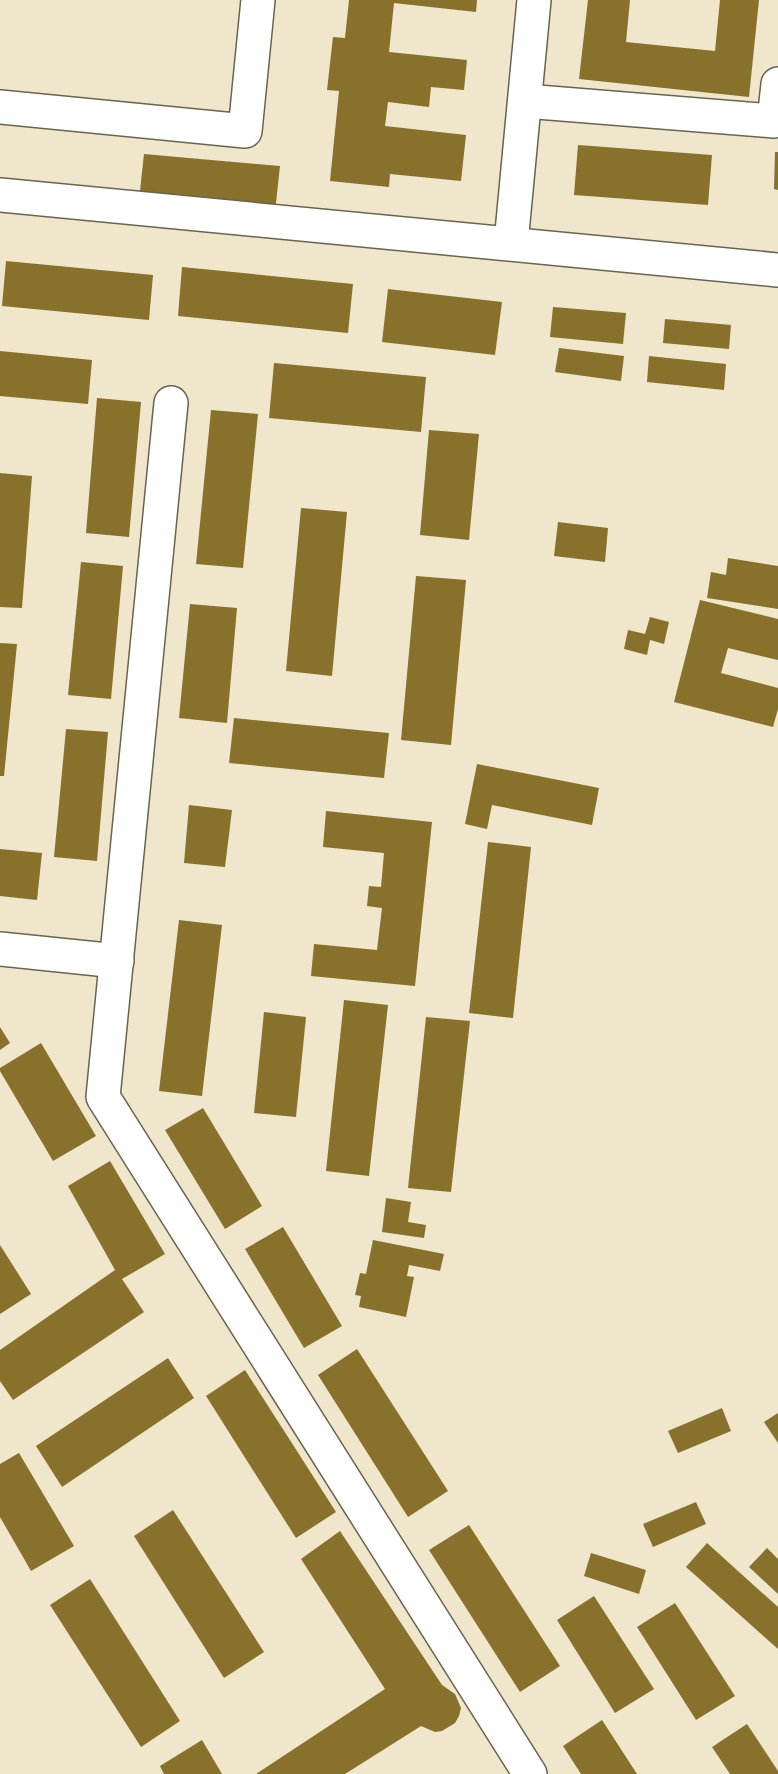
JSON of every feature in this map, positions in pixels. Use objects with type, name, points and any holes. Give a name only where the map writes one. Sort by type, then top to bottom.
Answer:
[{"type":"street","points":[[0,107],[244,131],[258,0]]},
{"type":"street","points":[[511,243],[534,0]]},
{"type":"street","points":[[525,101],[774,121],[778,84]]},
{"type":"street","points":[[0,195],[778,270]]},
{"type":"street","points":[[171,403],[103,1097],[530,1774]]},
{"type":"street","points":[[0,950],[117,961]]},
{"type":"building","points":[[349,0],[477,0],[476,12],[394,3],[389,52],[467,60],[464,90],[431,87],[429,107],[388,102],[385,126],[466,135],[461,181],[390,174],[389,187],[330,181],[339,91],[327,90],[333,37],[345,38]]},
{"type":"building","points":[[588,0],[630,0],[626,42],[715,51],[720,0],[759,0],[749,97],[579,79]]},
{"type":"building","points":[[578,145],[712,155],[708,205],[574,195]]},
{"type":"building","points":[[775,152],[778,152],[778,190],[774,189]]},
{"type":"building","points":[[144,154],[280,166],[275,212],[139,200]]},
{"type":"building","points":[[6,261],[153,275],[149,320],[2,306]]},
{"type":"building","points":[[182,267],[353,284],[348,333],[178,316]]},
{"type":"building","points":[[388,289],[502,302],[495,355],[382,342]]},
{"type":"building","points":[[553,307],[626,313],[623,344],[550,337]]},
{"type":"building","points":[[665,319],[731,325],[729,349],[663,343]]},
{"type":"building","points":[[559,348],[624,356],[621,381],[555,372]]},
{"type":"building","points":[[0,351],[92,360],[88,404],[0,396]]},
{"type":"building","points":[[649,356],[726,364],[724,390],[647,382]]},
{"type":"building","points":[[274,363],[426,377],[421,432],[269,418]]},
{"type":"building","points":[[97,398],[141,402],[129,537],[86,533]]},
{"type":"building","points":[[211,410],[258,414],[243,568],[196,564]]},
{"type":"building","points":[[429,430],[479,434],[469,540],[420,535]]},
{"type":"building","points":[[0,473],[32,476],[22,608],[0,607]]},
{"type":"building","points":[[301,508],[347,512],[332,676],[286,671]]},
{"type":"building","points":[[558,522],[608,528],[605,562],[554,556]]},
{"type":"building","points":[[728,558],[778,566],[778,609],[707,598],[711,572],[726,575]]},
{"type":"building","points":[[81,562],[123,566],[111,699],[68,695]]},
{"type":"building","points":[[416,576],[466,580],[451,745],[401,740]]},
{"type":"building","points":[[700,600],[778,619],[778,660],[728,648],[721,673],[778,688],[778,709],[773,727],[674,702]]},
{"type":"building","points":[[190,604],[237,608],[227,723],[179,718]]},
{"type":"building","points":[[650,617],[669,622],[664,644],[650,640],[647,655],[624,649],[628,630],[645,634]]},
{"type":"building","points":[[0,643],[17,644],[4,776],[0,776]]},
{"type":"building","points":[[234,718],[389,733],[384,778],[229,763]]},
{"type":"building","points":[[66,729],[108,732],[97,861],[54,857]]},
{"type":"building","points":[[477,764],[599,788],[592,825],[492,805],[487,829],[465,824]]},
{"type":"building","points":[[189,805],[232,810],[225,867],[184,863]]},
{"type":"building","points":[[326,811],[432,822],[415,986],[311,976],[314,944],[377,950],[382,908],[367,906],[369,886],[381,887],[384,853],[323,847]]},
{"type":"building","points":[[488,842],[531,847],[513,1018],[469,1013]]},
{"type":"building","points":[[0,849],[42,853],[37,900],[0,896]]},
{"type":"building","points":[[179,920],[222,925],[202,1096],[159,1091]]},
{"type":"building","points":[[344,1000],[388,1005],[369,1176],[326,1171]]},
{"type":"building","points":[[264,1012],[306,1017],[296,1117],[254,1113]]},
{"type":"building","points":[[426,1017],[470,1021],[451,1192],[408,1188]]},
{"type":"building","points":[[0,1027],[10,1043],[0,1050]]},
{"type":"building","points":[[41,1043],[96,1136],[53,1161],[0,1071],[0,1068]]},
{"type":"building","points":[[203,1108],[262,1206],[225,1229],[165,1130]]},
{"type":"building","points":[[110,1161],[165,1254],[122,1279],[144,1312],[13,1400],[0,1381],[0,1350],[115,1270],[68,1186]]},
{"type":"building","points":[[386,1198],[411,1202],[408,1222],[426,1225],[424,1238],[382,1232]]},
{"type":"building","points":[[283,1227],[342,1326],[304,1348],[245,1249]]},
{"type":"building","points":[[373,1240],[444,1254],[440,1271],[409,1265],[407,1276],[414,1277],[406,1317],[359,1307],[361,1296],[355,1295],[360,1273],[366,1274]]},
{"type":"building","points":[[0,1245],[31,1294],[0,1314]]},
{"type":"building","points":[[357,1349],[448,1491],[408,1517],[318,1375]]},
{"type":"building","points":[[168,1358],[194,1398],[62,1487],[36,1446]]},
{"type":"building","points":[[245,1370],[336,1512],[296,1538],[206,1396]]},
{"type":"building","points":[[722,1408],[731,1431],[678,1453],[668,1431]]},
{"type":"building","points":[[778,1413],[778,1443],[764,1422]]},
{"type":"building","points":[[19,1453],[74,1546],[31,1571],[0,1517],[0,1464]]},
{"type":"building","points":[[696,1502],[706,1524],[653,1547],[643,1524]]},
{"type":"building","points":[[173,1510],[264,1652],[224,1678],[134,1536]]},
{"type":"building","points":[[469,1525],[560,1666],[520,1692],[429,1550]]},
{"type":"building","points":[[340,1531],[442,1685],[455,1694],[461,1708],[459,1716],[455,1723],[442,1731],[435,1732],[421,1726],[345,1774],[256,1774],[385,1689],[301,1559]]},
{"type":"building","points":[[707,1543],[778,1607],[778,1649],[686,1567]]},
{"type":"building","points":[[767,1548],[778,1559],[778,1594],[749,1567]]},
{"type":"building","points":[[591,1553],[646,1570],[639,1594],[584,1576]]},
{"type":"building","points":[[90,1579],[180,1721],[141,1747],[50,1605]]},
{"type":"building","points":[[594,1596],[654,1689],[615,1713],[557,1620]]},
{"type":"building","points":[[675,1603],[735,1696],[696,1720],[637,1627]]},
{"type":"building","points":[[602,1720],[637,1774],[581,1774],[563,1746]]},
{"type":"building","points":[[747,1724],[778,1774],[730,1774],[712,1747]]},
{"type":"building","points":[[202,1740],[222,1774],[164,1774],[160,1766]]}]
